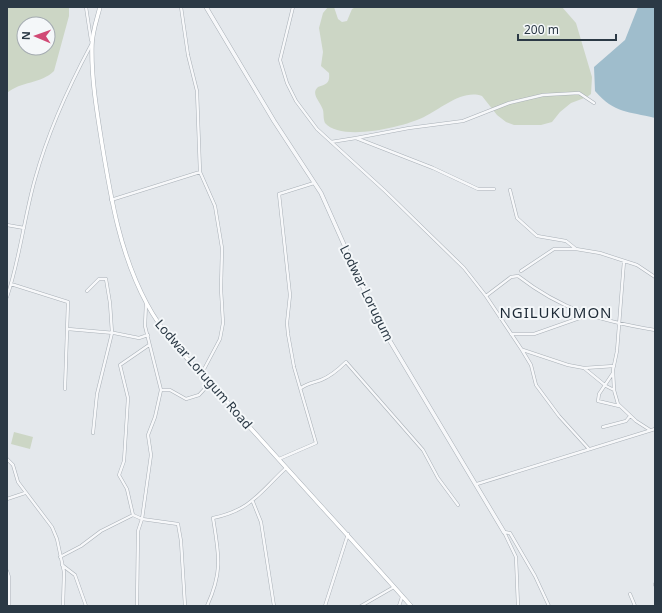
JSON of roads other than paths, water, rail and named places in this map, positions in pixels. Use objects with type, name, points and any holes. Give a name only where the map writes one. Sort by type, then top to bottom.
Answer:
[{"type":"main road","name":"Lodwar Lorugum Road","points":[[100,7],[92,44],[96,108],[114,218],[130,267],[146,302],[162,327],[210,383],[278,460],[348,534],[411,606]]},
{"type":"street","points":[[7,297],[36,177],[54,122],[74,77],[92,44],[86,7]]},
{"type":"street","points":[[181,7],[188,55],[197,91],[200,172],[215,206],[222,248],[221,289],[223,323],[220,339],[202,373]]},
{"type":"street","name":"Lodwar Lorugum","points":[[206,7],[274,121],[326,204],[378,321],[477,484],[504,532],[516,557],[518,606]]},
{"type":"street","points":[[293,7],[280,60],[281,67],[296,102],[317,129],[448,252],[486,296],[522,350],[530,365],[536,385],[559,416],[589,449]]},
{"type":"street","points":[[331,142],[409,128],[463,121],[509,104],[543,95],[579,93],[594,103]]},
{"type":"street","points":[[356,138],[433,168],[478,190],[494,189]]},
{"type":"street","points":[[111,200],[200,172]]},
{"type":"street","points":[[278,460],[316,443],[294,367],[288,329],[290,295],[280,194],[314,183]]},
{"type":"street","points":[[510,190],[516,218],[536,236],[566,241],[576,249]]},
{"type":"street","points":[[7,225],[24,228]]},
{"type":"street","points":[[521,270],[554,249],[576,249],[600,254],[637,265],[655,277]]},
{"type":"street","points":[[624,261],[617,351],[613,373],[614,390],[618,404],[630,416],[650,430]]},
{"type":"street","points":[[486,296],[511,277],[518,276],[536,290],[588,315],[618,324],[655,330]]},
{"type":"street","points":[[87,291],[99,279],[106,279],[110,303],[112,333],[97,394],[93,433]]},
{"type":"street","points":[[11,284],[67,300],[69,304],[64,389]]},
{"type":"street","points":[[137,606],[138,531],[142,519],[151,455],[148,435],[155,417],[160,390],[145,326],[146,302]]},
{"type":"street","points":[[510,334],[534,334],[588,315]]},
{"type":"street","points":[[68,329],[112,333],[139,338],[148,335]]},
{"type":"street","points":[[133,515],[127,489],[119,475],[124,461],[128,398],[120,365],[149,345]]},
{"type":"street","points":[[522,350],[568,365],[584,368],[614,366]]},
{"type":"street","points":[[300,388],[311,382],[321,380],[335,372],[346,362],[423,450],[438,478],[458,505]]},
{"type":"street","points":[[584,368],[605,385],[614,390]]},
{"type":"street","points":[[613,373],[599,394],[598,401],[621,406]]},
{"type":"street","points":[[160,390],[170,390],[186,399],[199,395],[210,383]]},
{"type":"street","points":[[603,427],[626,421],[630,416]]},
{"type":"street","points":[[477,484],[655,429]]},
{"type":"street","points":[[7,460],[13,465],[18,482],[52,527],[57,539],[60,564],[64,578],[64,606]]},
{"type":"street","points":[[206,606],[216,586],[219,556],[214,518],[231,514],[253,502],[258,493],[286,468]]},
{"type":"street","points":[[7,499],[25,493]]},
{"type":"street","points":[[253,502],[260,522],[274,606]]},
{"type":"street","points":[[133,515],[142,519],[178,524],[182,541],[185,606]]},
{"type":"street","points":[[60,557],[81,546],[101,531],[133,515]]},
{"type":"street","points":[[504,532],[510,533],[535,576],[549,606]]},
{"type":"street","points":[[325,606],[348,534]]},
{"type":"street","points":[[60,564],[75,575],[86,606]]},
{"type":"street","points":[[7,571],[9,578],[8,606]]},
{"type":"street","points":[[360,606],[394,587]]},
{"type":"street","points":[[630,594],[635,606]]},
{"type":"street","points":[[399,606],[402,596]]},
{"type":"water","points":[[638,7],[655,7],[655,118],[616,108],[609,104],[595,91],[594,67],[625,40]]},
{"type":"district","name":"NGILUKUMON","points":[[556,313]]}]
